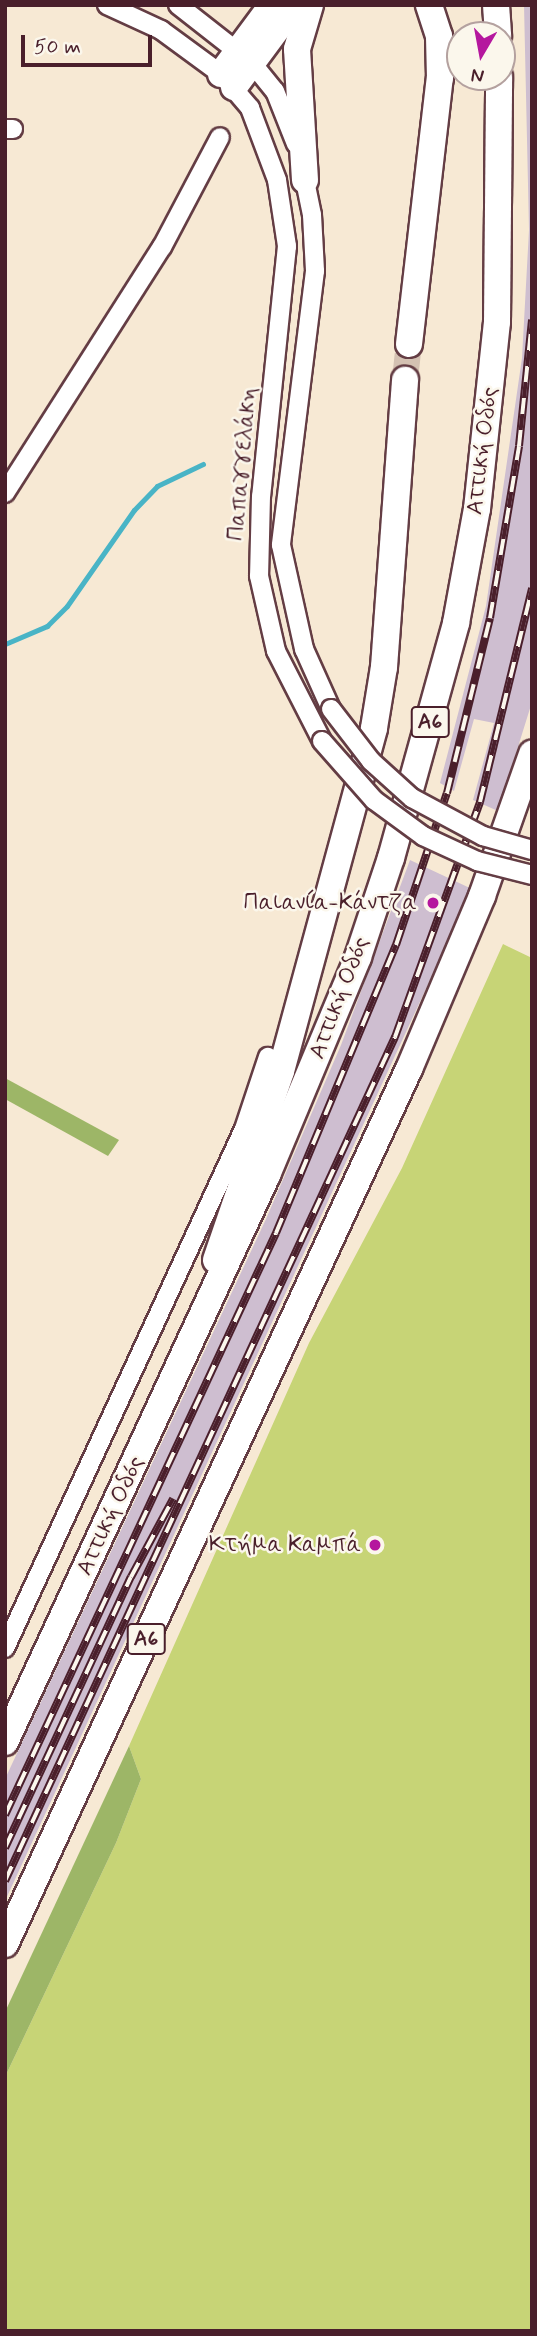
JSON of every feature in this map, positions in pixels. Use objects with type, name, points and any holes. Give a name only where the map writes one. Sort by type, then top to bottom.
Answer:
[{"type":"highway","points":[[246,56],[272,5]]},
{"type":"highway","points":[[228,80],[246,56],[295,5]]},
{"type":"highway","points":[[305,180],[297,48],[310,5]]},
{"type":"highway","points":[[409,344],[440,78],[439,36],[429,5]]},
{"type":"highway","name":"Αττική Οδός","points":[[5,1742],[198,1329],[358,957],[391,858],[456,623],[477,509],[497,322],[499,91]]},
{"type":"highway","points":[[198,1329],[226,1219],[265,1121],[324,923],[374,728],[384,667],[405,380]]},
{"type":"highway","name":"Α6","points":[[5,1944],[409,1069],[482,896],[532,754]]},
{"type":"highway","points":[[482,896],[532,789]]},
{"type":"street","name":"Παπαγγελάκη","points":[[107,5],[161,30],[228,80],[266,141],[287,246],[261,496],[260,576],[276,651],[322,741],[374,800],[423,836],[477,861],[532,874]]},
{"type":"street","name":"Παπαγγελάκη","points":[[178,5],[246,56],[275,91],[305,180],[315,271],[282,545],[301,638],[331,709],[371,761],[412,797],[483,836],[532,850]]},
{"type":"street","points":[[5,493],[162,247],[220,137]]},
{"type":"street","points":[[5,1648],[244,1129],[268,1058]]},
{"type":"shaded area","points":[[524,5],[532,5],[532,702],[498,811],[473,800],[494,723],[474,719],[454,791],[440,783],[486,606],[522,358],[529,230]]},
{"type":"shaded area","points":[[410,860],[472,889],[5,1901],[5,1779],[266,1219],[341,1045]]},
{"type":"green space","name":"Kτήμα Καμπά","points":[[503,944],[532,958],[532,2331],[5,2331],[5,2077],[116,1843],[141,1779],[129,1746],[309,1343],[402,1168]]},
{"type":"green space","points":[[5,1078],[119,1140],[108,1156],[5,1099]]},
{"type":"green space","points":[[129,1746],[141,1779],[116,1843],[5,2077],[5,2012]]},
{"type":"waterway","points":[[5,644],[47,626],[67,606],[134,510],[157,486],[203,464]]},
{"type":"tunnel","points":[[405,380],[409,344]]},
{"type":"railway","points":[[5,1815],[276,1233],[396,945],[447,793],[490,618],[519,446],[532,320]]},
{"type":"railway","points":[[5,1881],[395,1037],[480,802],[532,588]]},
{"type":"railway","points":[[5,1848],[131,1577],[173,1499]]},
{"type":"place","name":"Παιανία-Κάντζα","points":[[433,903]]},
{"type":"place","name":"Kτήμα Καμπά","points":[[375,1545]]}]
